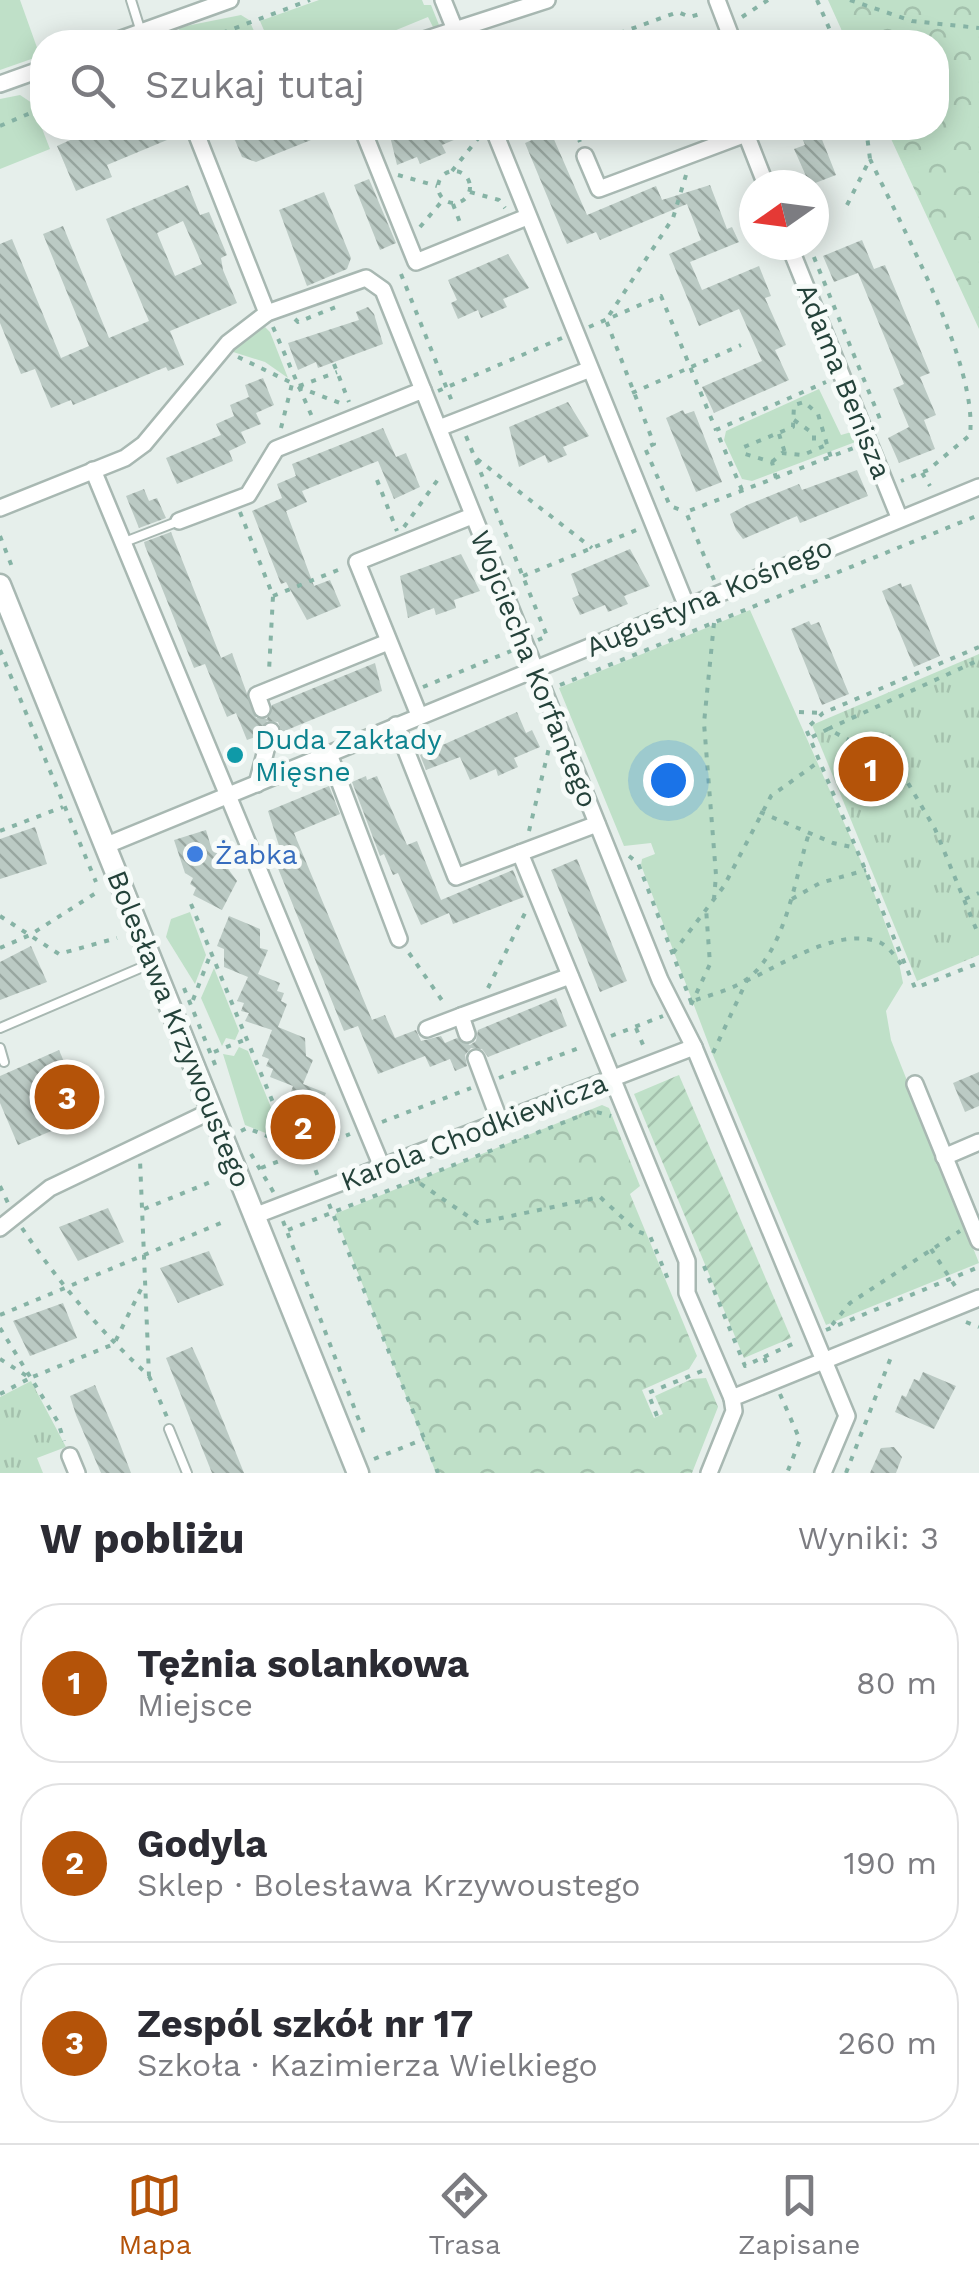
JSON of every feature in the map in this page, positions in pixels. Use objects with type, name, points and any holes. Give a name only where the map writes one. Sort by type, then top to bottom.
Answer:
[{"type":"street","points":[[158,30],[197,6],[230,0]]},
{"type":"street","points":[[442,0],[455,30]]},
{"type":"street","points":[[475,30],[547,0]]},
{"type":"street","points":[[718,4],[728,30]]},
{"type":"street","points":[[0,84],[30,73]]},
{"type":"street","points":[[199,140],[267,314]]},
{"type":"street","points":[[367,140],[416,262],[520,220]]},
{"type":"street","points":[[494,140],[520,220],[588,370],[686,608]]},
{"type":"street","points":[[585,156],[598,189],[725,140]]},
{"type":"street","points":[[750,140],[761,170]]},
{"type":"street","name":"Adama Benisza","points":[[795,260],[899,518]]},
{"type":"street","name":"Wojciecha Korfantego","points":[[0,508],[93,470],[144,444],[221,352],[267,314],[366,278],[375,281],[439,428],[597,824],[456,876],[396,724]]},
{"type":"street","points":[[439,428],[588,370]]},
{"type":"street","points":[[179,521],[248,495],[276,450],[423,390]]},
{"type":"street","points":[[93,470],[382,1167]]},
{"type":"street","name":"Augustyna Kośnego","points":[[107,844],[979,487]]},
{"type":"street","points":[[419,716],[357,562],[472,516]]},
{"type":"street","name":"Bolesława Krzywoustego","points":[[0,585],[107,844],[209,1112],[358,1473]]},
{"type":"street","points":[[262,709],[257,695],[388,642]]},
{"type":"street","points":[[256,784],[271,731]]},
{"type":"street","points":[[329,754],[399,939]]},
{"type":"street","points":[[597,824],[660,980],[694,1046],[821,1332],[824,1360],[847,1416],[823,1473]]},
{"type":"street","points":[[522,852],[687,1261],[687,1294],[732,1398],[734,1411],[709,1473]]},
{"type":"street","points":[[427,1028],[570,976]]},
{"type":"street","points":[[458,1017],[467,1034]]},
{"type":"street","name":"Karola Chodkiewicza","points":[[254,1216],[694,1046]]},
{"type":"street","points":[[476,1058],[500,1122]]},
{"type":"street","points":[[915,1084],[979,1241]]},
{"type":"street","points":[[0,1228],[50,1188],[209,1112]]},
{"type":"street","points":[[944,1157],[979,1142]]},
{"type":"street","points":[[732,1398],[979,1298]]},
{"type":"street","points":[[70,1456],[76,1473]]},
{"type":"lane","points":[[130,0],[149,30]]},
{"type":"lane","points":[[122,543],[179,521]]},
{"type":"lane","points":[[0,1028],[152,963]]},
{"type":"lane","points":[[0,1048],[4,1062]]},
{"type":"lane","points":[[168,1429],[186,1473]]},
{"type":"path","points":[[230,30],[310,0]]},
{"type":"path","points":[[734,23],[768,0]]},
{"type":"path","points":[[818,0],[830,30]]},
{"type":"path","points":[[850,0],[912,22],[979,28]]},
{"type":"path","points":[[628,30],[678,12],[690,18],[718,4]]},
{"type":"path","points":[[0,126],[30,113]]},
{"type":"path","points":[[467,241],[453,204],[444,200],[438,186],[442,176],[452,171],[479,140]]},
{"type":"path","points":[[868,140],[870,158],[959,363],[972,414],[970,435],[922,472],[897,483]]},
{"type":"path","points":[[523,576],[665,518],[670,506],[645,448],[654,444],[606,320],[674,218],[694,153]]},
{"type":"path","points":[[847,206],[870,158]]},
{"type":"path","points":[[379,170],[438,186]]},
{"type":"path","points":[[452,171],[467,177],[470,192]]},
{"type":"path","points":[[470,192],[499,200],[520,220]]},
{"type":"path","points":[[453,204],[470,192]]},
{"type":"path","points":[[407,242],[444,200]]},
{"type":"path","points":[[267,314],[318,432]]},
{"type":"path","points":[[632,392],[741,345]]},
{"type":"path","points":[[221,352],[274,371],[350,407],[334,364]]},
{"type":"path","points":[[295,384],[337,372]]},
{"type":"path","points":[[742,490],[716,430],[840,376]]},
{"type":"path","points":[[276,450],[295,384]]},
{"type":"path","points":[[772,462],[745,454],[744,448],[793,427],[794,405],[811,404],[832,458]]},
{"type":"path","points":[[794,420],[814,434],[814,448]]},
{"type":"path","points":[[779,433],[785,453]]},
{"type":"path","points":[[670,506],[686,512],[868,442]]},
{"type":"path","points":[[772,462],[785,453],[803,455],[826,445]]},
{"type":"path","points":[[475,457],[592,548]]},
{"type":"path","points":[[377,480],[398,535],[451,461]]},
{"type":"path","points":[[772,462],[776,478]]},
{"type":"path","points":[[922,472],[930,486]]},
{"type":"path","points":[[236,500],[273,596],[268,691]]},
{"type":"path","points":[[686,512],[720,594]]},
{"type":"path","points":[[544,691],[979,515]]},
{"type":"path","points":[[273,596],[357,562]]},
{"type":"path","points":[[714,622],[704,724],[716,875],[714,899]]},
{"type":"path","points":[[979,647],[823,713],[806,728],[817,763],[868,870],[914,988],[979,963]]},
{"type":"path","points":[[0,650],[96,882]]},
{"type":"path","points":[[810,738],[979,660]]},
{"type":"path","points":[[800,712],[823,713]]},
{"type":"path","points":[[828,729],[898,766],[936,830],[979,936]]},
{"type":"path","points":[[522,852],[552,737]]},
{"type":"path","points":[[878,756],[883,772],[864,780],[858,765],[878,756]]},
{"type":"path","points":[[673,954],[741,857],[760,812],[784,784],[817,763]]},
{"type":"path","points":[[0,832],[63,807]]},
{"type":"path","points":[[760,812],[856,848]]},
{"type":"path","points":[[711,1057],[745,980],[786,918],[809,833]]},
{"type":"path","points":[[792,900],[820,883],[868,870]]},
{"type":"path","points":[[477,1010],[535,891]]},
{"type":"path","points":[[0,948],[30,935],[99,892]]},
{"type":"path","points":[[964,899],[979,893]]},
{"type":"path","points":[[192,904],[286,1134],[306,1144],[438,1473]]},
{"type":"path","points":[[706,908],[710,964],[694,1002],[792,959],[855,938],[884,944],[905,968]]},
{"type":"path","points":[[0,916],[59,954],[117,938]]},
{"type":"path","points":[[399,939],[458,1017]]},
{"type":"path","points":[[192,1002],[212,953]]},
{"type":"path","points":[[212,1053],[247,1039]]},
{"type":"path","points":[[286,1231],[592,1111],[608,1117],[624,1111]]},
{"type":"path","points":[[236,1132],[247,1128],[275,1139],[286,1134]]},
{"type":"path","points":[[139,1146],[149,1376],[168,1429]]},
{"type":"path","points":[[415,1180],[478,1224],[600,1197],[637,1231],[650,1236],[673,1291]]},
{"type":"path","points":[[144,1209],[213,1181]]},
{"type":"path","points":[[0,1186],[14,1215],[66,1287],[114,1344],[149,1376]]},
{"type":"path","points":[[279,1206],[367,1440]]},
{"type":"path","points":[[0,1315],[228,1220]]},
{"type":"path","points":[[821,1332],[850,1302],[972,1224]]},
{"type":"path","points":[[932,1248],[952,1278]]},
{"type":"path","points":[[702,1263],[745,1366],[979,1266]]},
{"type":"path","points":[[0,1394],[114,1344],[146,1278]]},
{"type":"path","points":[[967,1322],[979,1326]]},
{"type":"path","points":[[0,1328],[58,1422],[70,1456]]},
{"type":"path","points":[[846,1473],[893,1350]]},
{"type":"path","points":[[764,1357],[800,1440],[787,1473]]},
{"type":"path","points":[[0,1359],[30,1378]]},
{"type":"path","points":[[702,1359],[712,1382]]},
{"type":"path","points":[[658,1416],[648,1393],[706,1369]]},
{"type":"path","points":[[380,1473],[374,1459],[424,1439]]},
{"type":"green space","points":[[0,0],[20,0],[31,30],[30,60],[0,70]]},
{"type":"green space","points":[[319,0],[422,0],[424,5],[431,5],[439,25],[434,29],[428,17],[396,30],[264,30],[260,21]]},
{"type":"green space","points":[[828,0],[979,0],[979,329],[892,140],[949,140],[949,30],[842,30]]},
{"type":"green space","points":[[241,15],[254,30],[179,30]]},
{"type":"green space","points":[[20,95],[30,102],[30,140],[46,140],[50,149],[0,169],[0,99]]},
{"type":"green space","points":[[265,327],[288,378],[265,362],[230,351]]},
{"type":"green space","points":[[819,389],[841,435],[855,431],[858,441],[752,481],[742,479],[724,440],[726,431]]},
{"type":"green space","points":[[750,610],[868,877],[898,958],[903,983],[886,1011],[891,1040],[979,1263],[826,1325],[712,1053],[641,865],[642,859],[655,854],[651,843],[624,846],[559,688]]},
{"type":"green space","points":[[979,654],[979,955],[917,981],[812,725]]},
{"type":"green space","points":[[190,912],[206,955],[195,984],[166,937],[171,919]]},
{"type":"green space","points":[[214,968],[239,1031],[235,1040],[226,1038],[222,1046],[201,998]]},
{"type":"green space","points":[[239,1047],[248,1051],[277,1122],[266,1127],[268,1134],[245,1125],[223,1054],[234,1056]]},
{"type":"green space","points":[[679,1075],[791,1338],[744,1358],[634,1094]]},
{"type":"green space","points":[[602,1105],[609,1108],[640,1186],[630,1194],[697,1356],[689,1369],[642,1390],[654,1418],[663,1414],[655,1396],[692,1379],[706,1378],[718,1407],[692,1473],[436,1473],[335,1214]]},
{"type":"green space","points":[[31,1381],[66,1447],[37,1458],[43,1473],[0,1473],[0,1397]]},
{"type":"building","points":[[70,140],[167,140],[107,165],[112,177],[76,191],[57,146]]},
{"type":"building","points":[[235,140],[311,140],[256,162],[242,157]]},
{"type":"building","points":[[391,140],[454,140],[442,145],[446,153],[420,164],[417,157],[397,165]]},
{"type":"building","points":[[532,140],[554,140],[587,215],[656,186],[662,200],[710,185],[727,229],[732,227],[739,242],[690,262],[702,290],[759,266],[771,296],[765,298],[786,345],[775,350],[789,380],[714,413],[702,387],[762,361],[739,309],[699,326],[669,254],[701,240],[687,204],[600,240],[596,232],[567,244],[525,143]]},
{"type":"building","points":[[803,140],[822,140],[836,175],[829,178],[829,170],[803,170],[794,149],[805,145]]},
{"type":"building","points":[[369,179],[396,243],[380,250],[354,185]]},
{"type":"building","points":[[188,185],[200,215],[209,212],[227,255],[221,258],[223,270],[237,303],[170,331],[184,365],[168,371],[166,367],[73,405],[71,400],[51,408],[35,369],[21,374],[0,323],[0,244],[12,239],[61,358],[89,346],[43,234],[63,226],[109,338],[149,321],[106,219]],"holes":[[[183,221],[202,264],[175,276],[157,233]]]},
{"type":"building","points":[[324,192],[351,258],[347,269],[307,286],[279,210]]},
{"type":"building","points":[[862,240],[874,269],[885,265],[930,373],[920,377],[936,415],[924,420],[935,449],[899,463],[888,438],[909,427],[893,389],[904,384],[858,273],[834,282],[825,260],[829,260],[829,254]]},
{"type":"building","points":[[508,254],[529,288],[503,299],[507,307],[481,318],[478,310],[458,319],[451,303],[457,300],[448,280]]},
{"type":"building","points":[[368,307],[383,344],[318,368],[316,362],[298,370],[288,343],[359,320],[356,312]]},
{"type":"building","points":[[263,378],[274,405],[256,413],[261,424],[241,432],[246,443],[229,451],[233,461],[177,484],[166,458],[221,435],[216,424],[234,416],[230,405],[249,397],[245,385]]},
{"type":"building","points":[[568,402],[589,436],[563,447],[567,455],[548,463],[545,455],[519,467],[509,427]]},
{"type":"building","points":[[683,410],[685,414],[694,411],[722,482],[696,492],[666,418]]},
{"type":"building","points":[[383,428],[396,457],[406,453],[420,487],[394,499],[378,461],[302,491],[307,502],[286,511],[314,586],[330,580],[341,606],[307,620],[286,582],[281,584],[252,511],[282,498],[277,484],[296,476],[292,464]]},
{"type":"building","points":[[857,470],[868,496],[800,523],[797,516],[743,539],[736,530],[730,514],[747,505],[799,484],[802,490]]},
{"type":"building","points":[[144,489],[149,501],[157,498],[166,518],[139,528],[126,496]]},
{"type":"building","points":[[171,532],[221,658],[232,653],[256,718],[267,719],[272,705],[375,663],[382,691],[282,732],[278,722],[267,721],[258,736],[247,740],[236,713],[227,717],[205,664],[194,668],[145,546],[144,542]]},
{"type":"building","points":[[630,549],[650,586],[624,596],[628,604],[608,612],[605,605],[580,615],[572,598],[579,595],[571,574]]},
{"type":"building","points":[[461,554],[480,591],[454,600],[456,608],[436,615],[434,608],[408,618],[400,576]]},
{"type":"building","points":[[901,583],[902,587],[911,584],[940,656],[914,667],[882,591]]},
{"type":"building","points":[[809,621],[811,625],[819,622],[849,694],[822,705],[791,629]]},
{"type":"building","points":[[517,712],[526,733],[532,730],[540,747],[514,758],[518,767],[498,776],[496,769],[470,780],[460,757],[426,770],[420,755]]},
{"type":"building","points":[[366,776],[367,780],[377,776],[407,845],[417,841],[441,900],[513,870],[524,897],[453,924],[449,913],[421,925],[398,873],[393,875],[384,854],[380,856],[352,782]]},
{"type":"building","points":[[329,786],[340,814],[294,833],[372,1020],[385,1015],[395,1038],[416,1030],[421,1041],[441,1036],[445,1043],[457,1038],[470,1045],[476,1041],[478,1030],[556,998],[567,1026],[488,1057],[482,1049],[471,1048],[465,1055],[467,1066],[455,1071],[450,1059],[430,1067],[425,1056],[378,1074],[358,1026],[344,1031],[273,856],[281,852],[268,811]]},
{"type":"building","points":[[35,827],[47,864],[0,879],[0,839]]},
{"type":"building","points":[[206,830],[212,850],[229,859],[226,866],[237,881],[222,910],[193,895],[193,878],[185,873],[174,840]]},
{"type":"building","points":[[577,859],[627,981],[600,992],[551,870]]},
{"type":"building","points":[[229,916],[260,929],[260,948],[268,950],[258,974],[280,983],[277,991],[284,993],[281,1001],[287,1004],[278,1027],[305,1038],[306,1056],[313,1060],[303,1084],[326,1093],[323,1100],[330,1103],[327,1110],[335,1113],[329,1128],[321,1125],[318,1133],[312,1130],[309,1137],[292,1131],[291,1114],[284,1112],[293,1086],[270,1077],[273,1069],[266,1066],[269,1059],[262,1056],[272,1030],[245,1021],[249,1013],[241,1011],[244,1003],[237,1001],[248,977],[224,967],[224,949],[217,946]]},
{"type":"building","points":[[31,946],[47,982],[0,1000],[0,962]]},
{"type":"building","points":[[59,1050],[87,1116],[18,1145],[0,1103],[0,1076]]},
{"type":"building","points":[[979,1072],[979,1106],[965,1112],[953,1083]]},
{"type":"building","points":[[108,1208],[124,1242],[78,1261],[59,1227]]},
{"type":"building","points":[[209,1251],[224,1285],[178,1303],[160,1268]]},
{"type":"building","points":[[63,1303],[77,1338],[30,1356],[13,1321]]},
{"type":"building","points":[[192,1347],[244,1473],[212,1473],[166,1358]]},
{"type":"building","points":[[923,1372],[956,1386],[934,1429],[895,1412],[902,1395],[906,1397],[914,1379],[919,1381]]},
{"type":"building","points":[[95,1385],[131,1473],[101,1473],[76,1415],[70,1396]]},
{"type":"building","points":[[894,1447],[902,1457],[896,1473],[870,1473],[881,1448]]},
{"type":"place","name":"Duda Zakłady Mięsne","points":[[235,755]]},
{"type":"place","name":"Tężnia solankowa","points":[[871,769]]},
{"type":"place","name":"Żabka","points":[[195,854]]},
{"type":"place","name":"Zespól szkół nr 17","points":[[67,1097]]},
{"type":"place","name":"Godyla","points":[[303,1127]]}]
